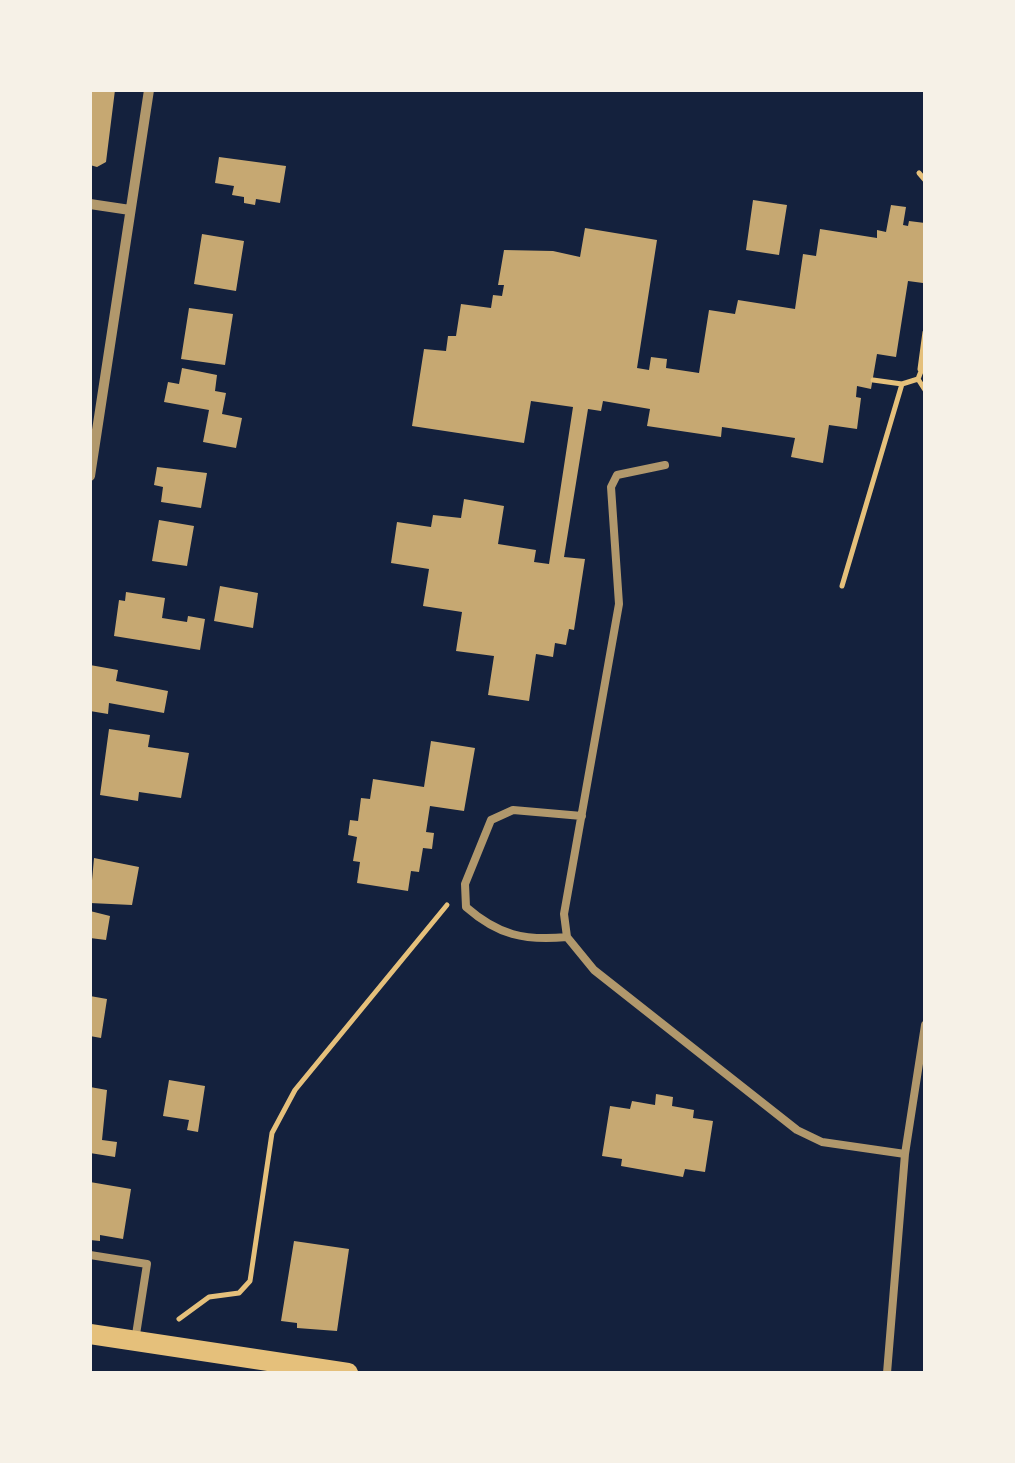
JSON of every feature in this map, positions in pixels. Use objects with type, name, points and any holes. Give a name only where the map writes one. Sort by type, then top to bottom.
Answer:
[{"type":"main road","points":[[95,1337],[348,1373]]},
{"type":"street","points":[[90,476],[149,90]]},
{"type":"street","points":[[90,204],[130,210]]},
{"type":"lane","points":[[665,465],[617,475],[611,488],[619,604],[564,914],[567,937],[594,970],[797,1130],[822,1142],[905,1154]]},
{"type":"lane","points":[[567,937],[507,936],[466,908],[465,884],[491,820],[512,810],[582,816]]},
{"type":"lane","points":[[887,1373],[905,1154],[925,1025]]},
{"type":"lane","points":[[90,1255],[147,1264],[135,1341]]},
{"type":"path","points":[[918,172],[925,180]]},
{"type":"path","points":[[925,332],[918,378],[925,390]]},
{"type":"path","points":[[920,369],[925,361]]},
{"type":"path","points":[[873,380],[902,384],[918,378]]},
{"type":"path","points":[[842,586],[902,384]]},
{"type":"path","points":[[179,1319],[209,1297],[239,1294],[250,1281],[272,1132],[294,1090],[455,895]]},
{"type":"building","points":[[90,90],[115,90],[106,162],[97,167],[90,165]]},
{"type":"building","points":[[219,157],[286,166],[280,203],[256,199],[255,205],[244,203],[244,197],[232,195],[234,186],[215,183]]},
{"type":"building","points":[[753,200],[787,205],[779,255],[746,250]]},
{"type":"building","points":[[891,205],[906,207],[903,225],[908,226],[909,221],[925,223],[923,283],[908,281],[896,357],[877,354],[871,389],[857,386],[856,397],[861,398],[857,429],[829,425],[823,463],[791,457],[795,438],[722,427],[721,437],[647,426],[650,409],[603,401],[601,411],[588,409],[564,557],[585,559],[574,630],[569,629],[566,645],[555,643],[553,657],[536,654],[529,701],[488,695],[494,656],[456,651],[462,612],[423,606],[429,569],[391,563],[397,522],[431,527],[433,515],[461,518],[464,499],[504,506],[498,544],[536,550],[534,562],[549,564],[573,407],[531,401],[524,443],[412,426],[424,349],[446,351],[448,336],[456,336],[461,304],[491,308],[493,295],[502,296],[504,285],[498,285],[504,250],[553,251],[580,257],[585,228],[657,240],[637,368],[649,370],[651,357],[667,359],[666,368],[699,373],[709,310],[735,314],[738,300],[795,309],[803,254],[816,256],[820,229],[877,238],[877,230],[886,232]]},
{"type":"building","points":[[202,234],[244,241],[236,291],[194,284]]},
{"type":"building","points":[[189,308],[233,314],[225,365],[181,359]]},
{"type":"building","points":[[182,368],[217,375],[215,391],[226,393],[222,414],[242,418],[236,448],[203,442],[209,410],[164,402],[168,382],[179,384]]},
{"type":"building","points":[[157,467],[207,473],[201,508],[161,502],[163,487],[154,485]]},
{"type":"building","points":[[159,520],[194,526],[187,566],[152,561]]},
{"type":"building","points":[[220,586],[258,593],[253,628],[214,621]]},
{"type":"building","points":[[126,592],[165,598],[162,618],[187,622],[188,616],[205,619],[200,650],[114,636],[119,600],[125,601]]},
{"type":"building","points":[[90,665],[118,670],[116,681],[168,691],[164,713],[109,703],[108,714],[90,711]]},
{"type":"building","points":[[109,729],[150,735],[148,747],[189,753],[181,798],[139,792],[138,801],[100,795]]},
{"type":"building","points":[[431,741],[475,748],[464,811],[430,806],[426,832],[434,833],[432,849],[423,848],[419,872],[411,871],[408,891],[357,883],[360,862],[353,861],[357,837],[348,835],[350,820],[358,821],[361,798],[370,799],[373,779],[424,787]]},
{"type":"building","points":[[94,858],[139,867],[132,905],[90,903]]},
{"type":"building","points":[[90,911],[110,916],[106,940],[90,938]]},
{"type":"building","points":[[90,996],[107,999],[101,1038],[90,1036]]},
{"type":"building","points":[[169,1080],[205,1086],[198,1132],[187,1130],[189,1120],[163,1116]]},
{"type":"building","points":[[90,1087],[107,1090],[102,1140],[117,1142],[115,1157],[90,1153]]},
{"type":"building","points":[[656,1094],[673,1097],[672,1106],[694,1110],[693,1118],[713,1121],[705,1172],[685,1169],[683,1177],[621,1166],[622,1159],[602,1156],[610,1106],[630,1109],[632,1101],[655,1105]]},
{"type":"building","points":[[90,1182],[131,1189],[123,1239],[100,1235],[100,1241],[90,1240]]},
{"type":"building","points":[[294,1241],[349,1249],[337,1331],[297,1328],[297,1323],[281,1321]]}]
